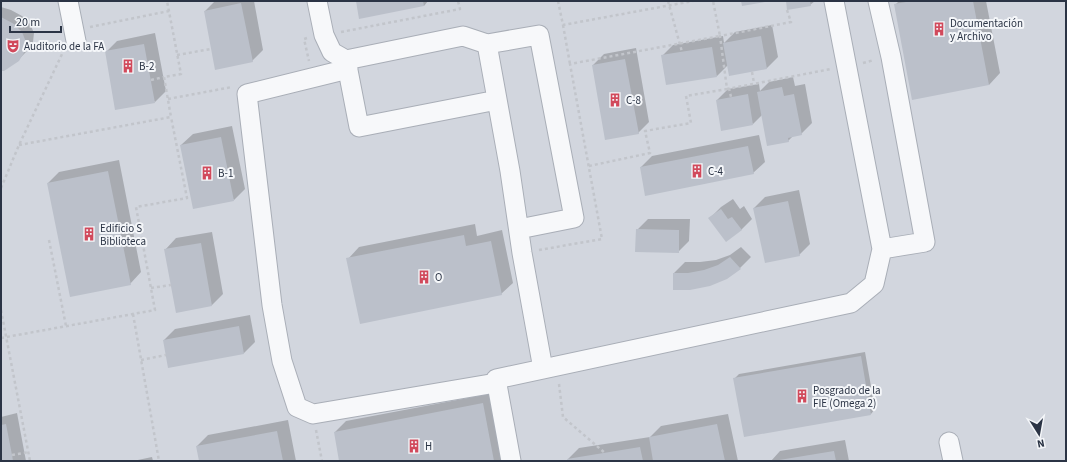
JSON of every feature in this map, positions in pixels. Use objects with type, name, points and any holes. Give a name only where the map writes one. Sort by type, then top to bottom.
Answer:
[{"type":"lane","points":[[68,1],[74,35]]},
{"type":"lane","points":[[317,1],[324,35],[332,52],[347,64],[359,127],[497,100]]},
{"type":"lane","points":[[512,461],[496,379],[851,303],[874,284],[882,249],[834,1]]},
{"type":"lane","points":[[878,1],[926,242],[882,249]]},
{"type":"lane","points":[[496,383],[314,414],[296,408],[282,361],[272,306],[247,94],[347,64],[463,36],[487,44],[539,34],[574,218],[519,228]]},
{"type":"lane","points":[[487,44],[510,171],[522,253],[550,368]]},
{"type":"lane","points":[[949,442],[953,461]]},
{"type":"path","points":[[151,80],[181,74],[167,1]]},
{"type":"path","points":[[522,253],[602,239],[558,1]]},
{"type":"path","points":[[668,1],[682,52]]},
{"type":"path","points":[[563,25],[693,1]]},
{"type":"path","points":[[713,1],[728,88],[731,97]]},
{"type":"path","points":[[570,64],[791,22],[788,10]]},
{"type":"path","points":[[1,188],[19,145],[74,35],[169,11]]},
{"type":"path","points":[[177,55],[211,49]]},
{"type":"path","points":[[589,166],[650,153],[645,131],[691,123],[686,96],[890,57]]},
{"type":"path","points":[[752,72],[754,83]]},
{"type":"path","points":[[1,338],[155,310],[136,207],[187,198],[164,77]]},
{"type":"path","points":[[19,145],[171,117]]},
{"type":"path","points":[[49,240],[66,326]]},
{"type":"path","points":[[151,288],[171,285]]},
{"type":"path","points":[[1,310],[30,461]]},
{"type":"path","points":[[133,314],[159,461]]},
{"type":"path","points":[[141,360],[166,355]]},
{"type":"path","points":[[550,368],[563,417],[605,453]]},
{"type":"path","points":[[314,414],[322,461]]},
{"type":"path","points":[[12,455],[29,452]]},
{"type":"shaded area","points":[[1,1],[1066,1],[1066,461],[1,461]]},
{"type":"building","points":[[356,1],[423,1],[424,6],[359,19]]},
{"type":"building","points":[[741,1],[765,1],[765,2],[742,6]]},
{"type":"building","points":[[786,1],[810,1],[811,6],[787,10]]},
{"type":"building","name":"Documentación y Archivo","points":[[912,1],[973,1],[989,85],[912,100],[894,4]]},
{"type":"building","points":[[241,3],[253,62],[215,70],[204,11]]},
{"type":"building","name":"Auditorio de la FA","points":[[1,17],[14,24],[22,32],[26,42],[25,51],[19,61],[4,71],[1,71]]},
{"type":"building","points":[[761,36],[767,69],[729,76],[723,43]]},
{"type":"building","name":"B-2","points":[[144,44],[155,103],[115,110],[105,51]]},
{"type":"building","points":[[712,47],[717,77],[666,85],[661,55]]},
{"type":"building","name":"C-8","points":[[625,59],[639,134],[605,140],[592,65]]},
{"type":"building","points":[[782,87],[784,96],[794,94],[802,135],[788,138],[789,142],[767,146],[757,92]]},
{"type":"building","points":[[748,94],[753,125],[721,131],[716,100]]},
{"type":"building","name":"B-1","points":[[221,137],[234,201],[193,209],[180,145]]},
{"type":"building","name":"C-4","points":[[748,146],[754,174],[645,196],[640,167]]},
{"type":"building","name":"Edificio S Biblioteca","points":[[108,171],[131,285],[70,297],[47,183]]},
{"type":"building","points":[[788,201],[800,256],[765,263],[753,208]]},
{"type":"building","points":[[721,209],[728,219],[732,217],[742,230],[726,242],[708,218]]},
{"type":"building","points":[[636,229],[679,230],[679,253],[635,252]]},
{"type":"building","name":"O","points":[[464,235],[466,246],[491,241],[502,295],[360,324],[346,258]]},
{"type":"building","points":[[201,243],[212,306],[176,313],[164,249]]},
{"type":"building","points":[[730,257],[741,269],[727,279],[710,286],[690,290],[673,290],[673,273],[688,273],[704,270],[718,265]]},
{"type":"building","points":[[239,326],[244,354],[168,368],[163,340]]},
{"type":"building","name":"Posgrado de la FIE (Omega 2)","points":[[861,356],[871,415],[744,437],[733,378]]},
{"type":"building","name":"H","points":[[483,403],[494,461],[339,461],[334,432]]},
{"type":"building","points":[[6,424],[13,461],[1,461],[1,425]]},
{"type":"building","points":[[717,424],[725,461],[653,461],[649,437]]},
{"type":"building","points":[[277,431],[283,461],[199,461],[196,446]]},
{"type":"building","points":[[640,447],[643,461],[568,461],[567,459]]},
{"type":"building","points":[[834,451],[836,461],[779,461],[779,460]]},
{"type":"place","name":"Documentación y Archivo","points":[[939,29]]},
{"type":"place","name":"Auditorio de la FA","points":[[13,46]]},
{"type":"place","name":"B-2","points":[[128,66]]},
{"type":"place","name":"C-8","points":[[615,100]]},
{"type":"place","name":"C-4","points":[[697,171]]},
{"type":"place","name":"B-1","points":[[207,173]]},
{"type":"place","name":"Edificio S Biblioteca","points":[[89,234]]},
{"type":"place","name":"O","points":[[424,277]]},
{"type":"place","name":"Posgrado de la FIE (Omega 2)","points":[[802,396]]},
{"type":"place","name":"H","points":[[414,446]]}]
